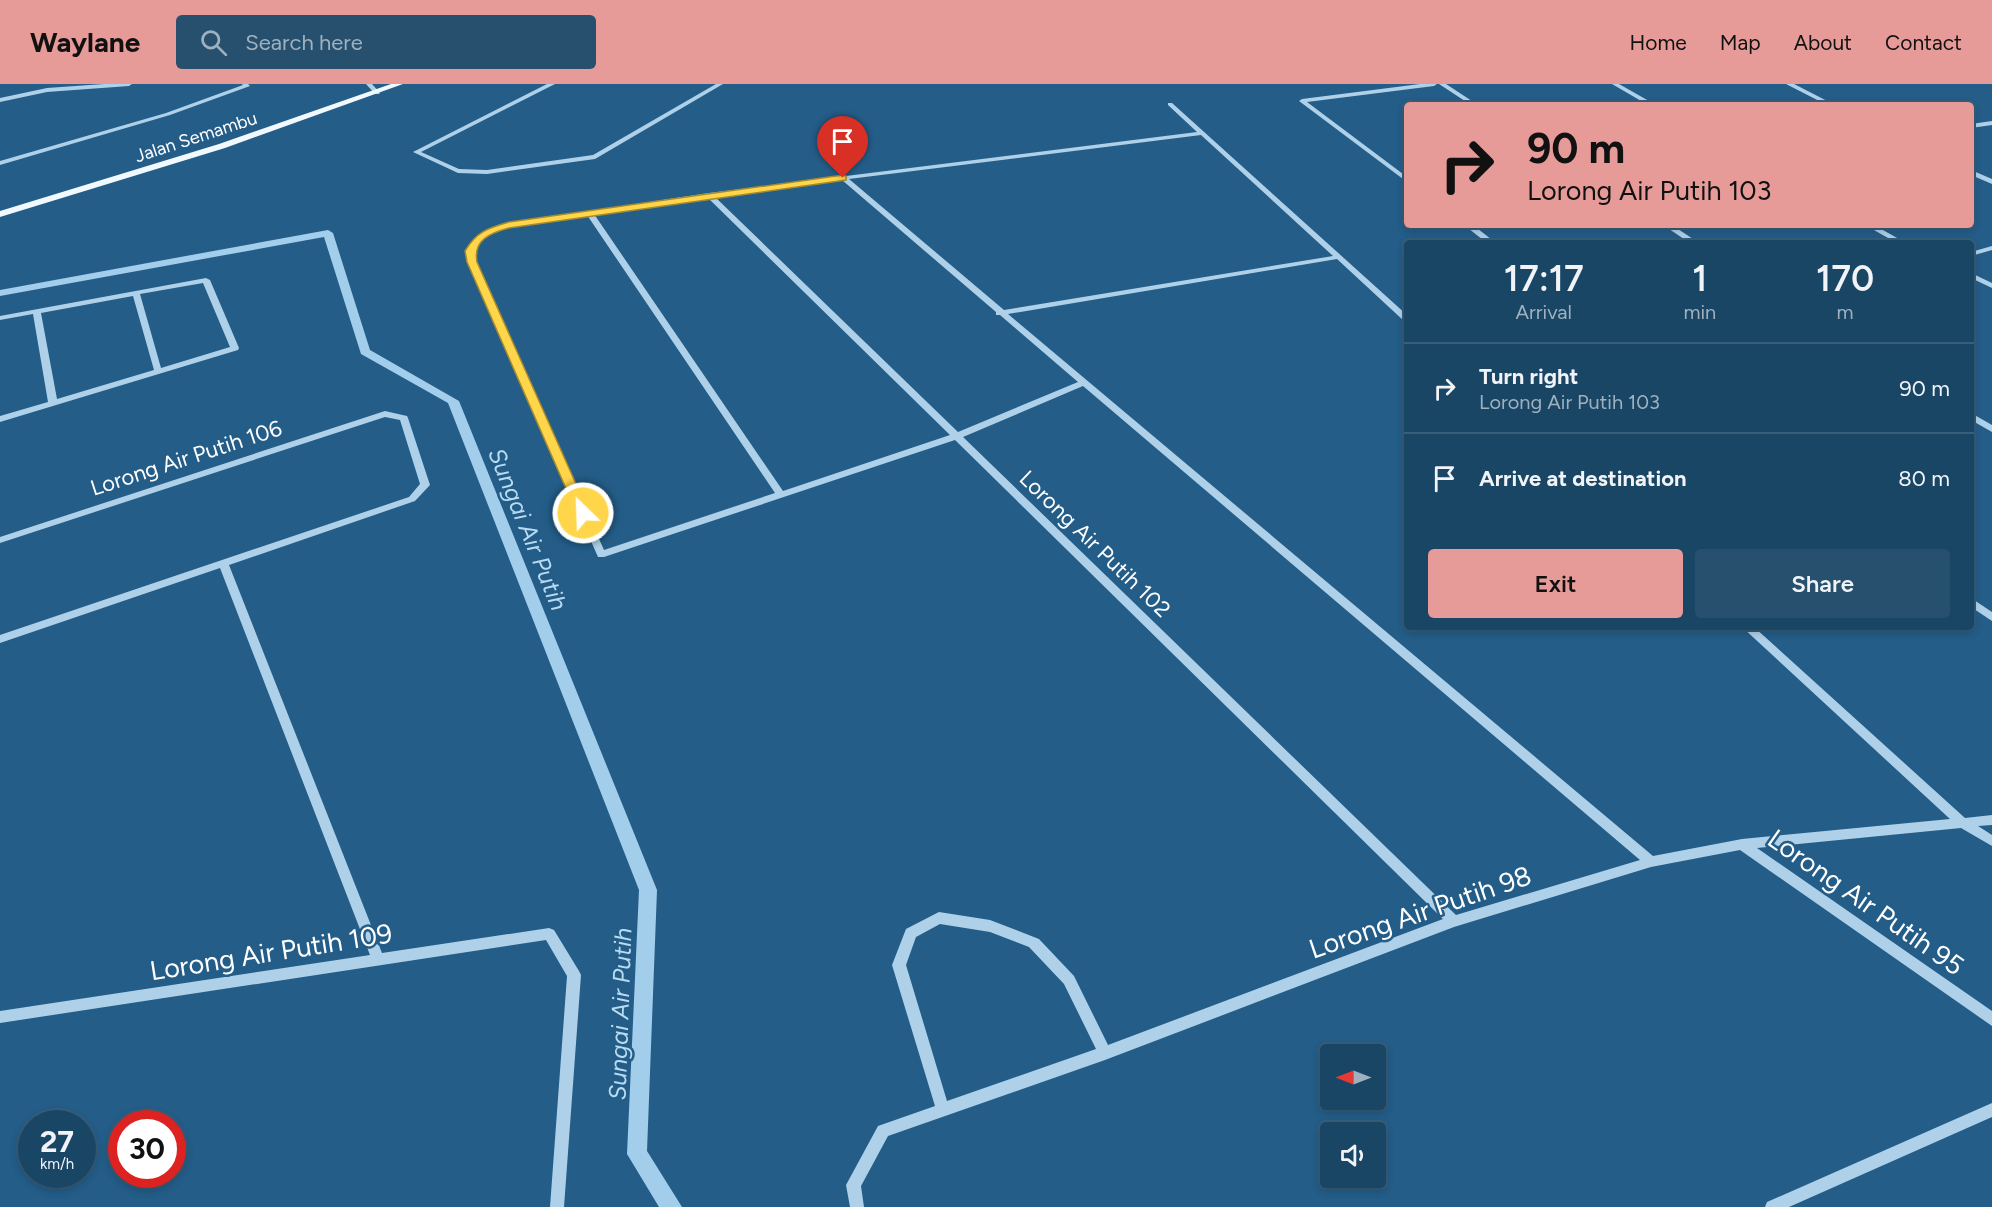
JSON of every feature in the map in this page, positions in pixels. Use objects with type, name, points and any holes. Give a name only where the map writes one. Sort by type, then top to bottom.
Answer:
[{"type":"main road","name":"Jalan Semambu","points":[[0,214],[212,149],[399,84]]},
{"type":"street","points":[[0,100],[47,90],[129,84]]},
{"type":"street","points":[[0,163],[168,114],[247,86],[245,84]]},
{"type":"street","points":[[369,84],[377,93]]},
{"type":"street","points":[[552,84],[416,152],[458,171],[487,172],[595,157],[720,84]]},
{"type":"street","points":[[1404,178],[1302,101],[1434,84]]},
{"type":"street","points":[[1442,84],[1471,102]]},
{"type":"street","points":[[1615,84],[1648,102]]},
{"type":"street","points":[[1789,84],[1826,102]]},
{"type":"street","points":[[1170,104],[1404,316]]},
{"type":"street","points":[[1974,126],[1992,123]]},
{"type":"street","points":[[1083,383],[957,436],[601,555],[472,262],[470,251],[476,240],[489,231],[589,213],[709,195],[1202,133]]},
{"type":"street","points":[[1974,173],[1992,182]]},
{"type":"street","points":[[843,178],[999,313],[1650,862]]},
{"type":"street","name":"Lorong Air Putih 102","points":[[709,195],[1454,921]]},
{"type":"street","points":[[589,213],[781,495]]},
{"type":"street","points":[[1472,228],[1488,240]]},
{"type":"street","points":[[1672,228],[1690,240]]},
{"type":"street","points":[[1874,228],[1896,240]]},
{"type":"street","points":[[1974,253],[1992,248]]},
{"type":"street","points":[[999,313],[1338,256]]},
{"type":"street","points":[[1974,277],[1992,286]]},
{"type":"street","points":[[0,318],[206,280],[235,348],[0,419]]},
{"type":"street","points":[[136,293],[158,371]]},
{"type":"street","points":[[38,312],[53,403]]},
{"type":"street","name":"Lorong Air Putih 106","points":[[0,540],[385,414],[404,418],[425,485],[412,499],[223,563]]},
{"type":"street","points":[[1974,418],[1992,429]]},
{"type":"street","points":[[0,639],[223,563],[378,960]]},
{"type":"street","points":[[1974,604],[1992,618]]},
{"type":"street","points":[[1750,630],[1964,824],[1992,841]]},
{"type":"street","name":"Lorong Air Putih 98","points":[[857,1207],[853,1185],[884,1131],[1106,1053],[1454,921],[1650,862],[1742,844],[1992,820]]},
{"type":"street","name":"Lorong Air Putih 95","points":[[1742,844],[1992,1019]]},
{"type":"street","points":[[943,1110],[899,965],[910,933],[939,918],[990,926],[1034,943],[1069,980],[1106,1053]]},
{"type":"street","name":"Lorong Air Putih 109","points":[[0,1017],[549,934],[574,975],[557,1207]]},
{"type":"street","points":[[1772,1207],[1992,1110]]},
{"type":"waterway","name":"Sungai Air Putih","points":[[0,293],[328,233],[365,352],[453,401],[648,890],[637,1154],[671,1207]]},
{"type":"route","points":[[583,513],[472,262],[470,251],[476,240],[489,231],[509,225],[709,195],[843,178]]}]
